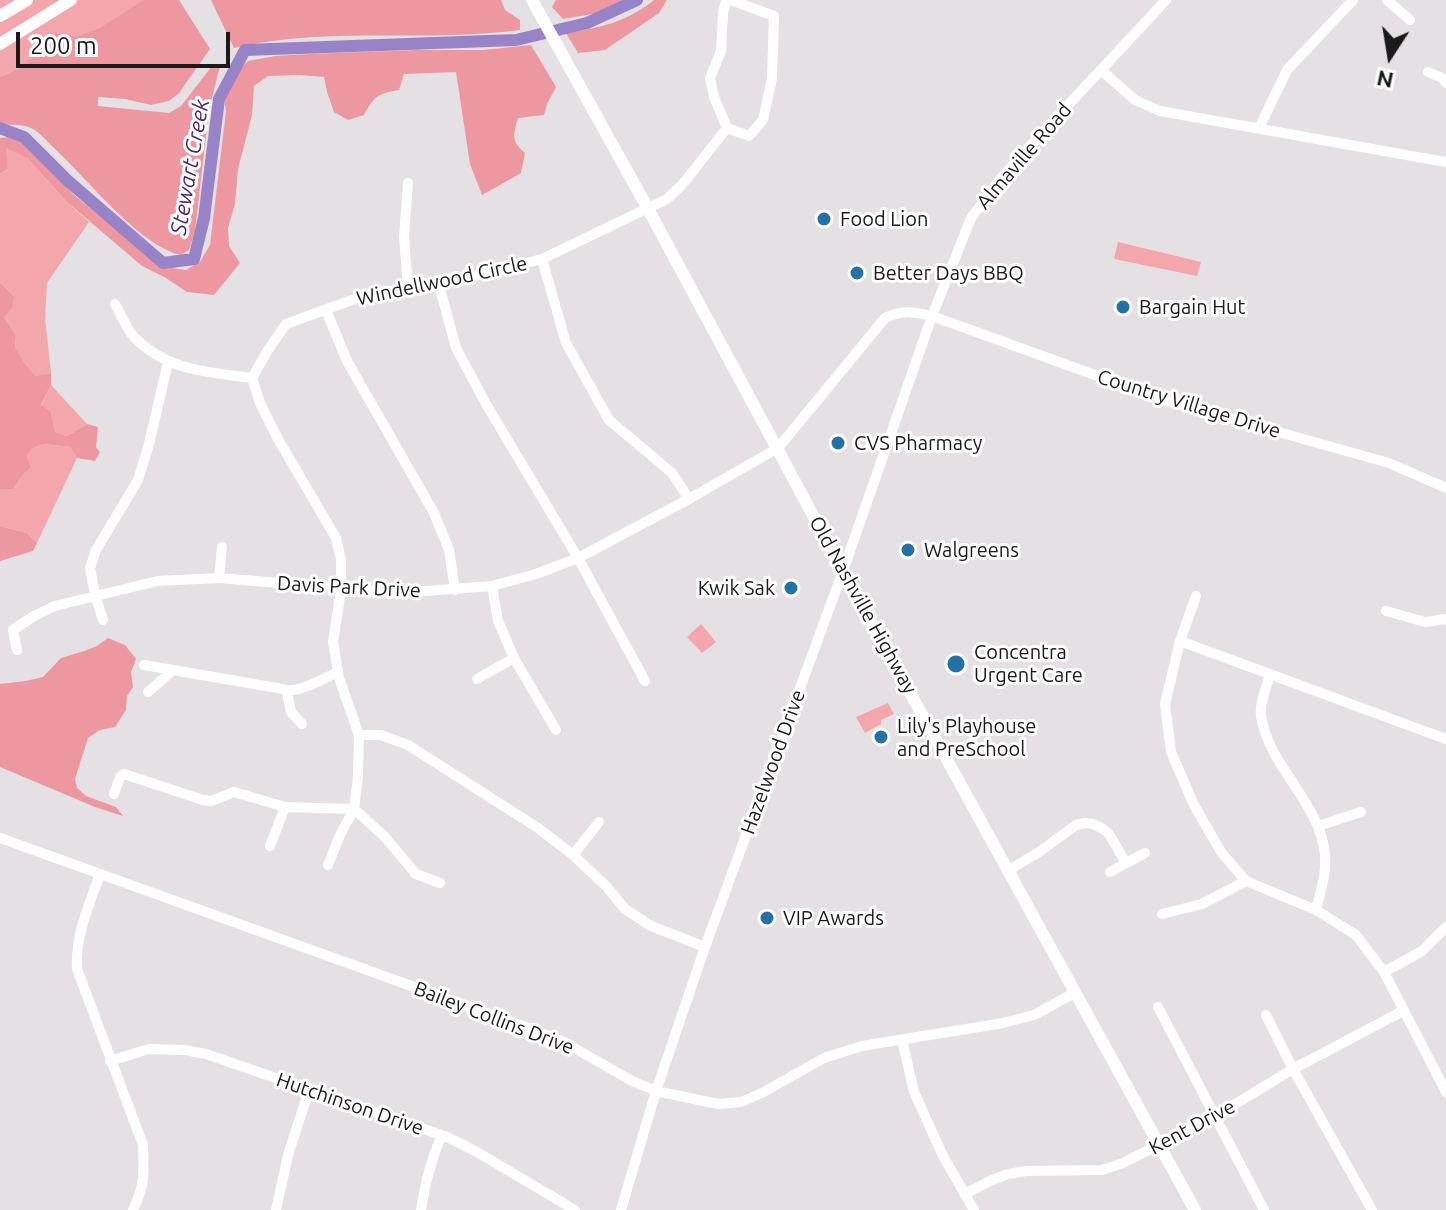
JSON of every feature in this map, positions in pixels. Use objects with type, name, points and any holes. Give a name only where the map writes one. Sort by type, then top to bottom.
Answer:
[{"type":"main road","points":[[0,16],[27,0]]},
{"type":"main road","points":[[0,44],[71,0]]},
{"type":"main road","name":"Old Nashville Highway","points":[[535,5],[1195,1210]]},
{"type":"street","points":[[729,0],[774,16],[772,78],[763,120],[749,136],[727,128],[710,78],[721,51],[723,13],[729,0]]},
{"type":"street","name":"Almaville Road","points":[[932,316],[971,218],[997,183],[1166,0]]},
{"type":"street","points":[[1259,128],[1287,70],[1353,0]]},
{"type":"street","points":[[1387,0],[1410,20]]},
{"type":"street","points":[[1101,70],[1135,100],[1160,111],[1446,162]]},
{"type":"street","points":[[1428,72],[1446,83]]},
{"type":"street","name":"Windellwood Circle","points":[[252,378],[286,324],[360,297],[439,285],[542,259],[667,199],[682,185],[727,128]]},
{"type":"street","points":[[408,183],[404,237],[408,288]]},
{"type":"street","points":[[542,259],[566,343],[609,420],[672,473],[689,499]]},
{"type":"street","points":[[439,285],[456,348],[578,558],[645,681]]},
{"type":"street","points":[[115,304],[133,336],[168,362],[200,371],[252,378],[260,403],[278,439],[336,538],[341,560],[341,590],[333,642],[338,672],[359,735],[358,777],[354,809],[328,865]]},
{"type":"street","points":[[326,310],[347,361],[434,513],[449,550],[455,590]]},
{"type":"street","points":[[778,448],[885,318],[898,312],[932,316]]},
{"type":"street","name":"Country Village Drive","points":[[932,316],[1164,400],[1389,463],[1446,488]]},
{"type":"street","name":"Hazelwood Drive","points":[[621,1210],[656,1091],[705,947],[843,571],[932,316]]},
{"type":"street","points":[[103,620],[90,568],[96,550],[138,480],[168,362]]},
{"type":"street","name":"Davis Park Drive","points":[[17,650],[13,630],[34,616],[55,606],[157,581],[219,578],[399,593],[492,586],[578,558],[778,448]]},
{"type":"street","points":[[219,578],[222,547]]},
{"type":"street","points":[[492,586],[498,621],[514,658],[556,730]]},
{"type":"street","points":[[1196,596],[1180,641],[1165,704],[1171,752],[1194,805],[1221,852],[1246,881],[1316,910],[1356,935],[1384,972],[1445,1086]]},
{"type":"street","points":[[1386,611],[1425,622],[1446,619]]},
{"type":"street","points":[[1180,641],[1446,739]]},
{"type":"street","points":[[477,679],[514,658]]},
{"type":"street","points":[[144,665],[287,692],[338,672]]},
{"type":"street","points":[[148,692],[173,670]]},
{"type":"street","points":[[1270,674],[1261,713],[1269,743],[1318,826],[1325,856],[1316,910]]},
{"type":"street","points":[[287,692],[291,712],[302,724]]},
{"type":"street","points":[[359,735],[381,735],[408,745],[538,828],[573,855],[625,909],[651,926],[705,947]]},
{"type":"street","points":[[114,794],[124,774],[203,800],[211,801],[234,792],[285,807],[354,809],[384,836],[416,874],[440,883]]},
{"type":"street","points":[[270,846],[285,807]]},
{"type":"street","points":[[1318,826],[1361,812]]},
{"type":"street","points":[[573,855],[599,822]]},
{"type":"street","points":[[1009,870],[1076,825],[1085,823],[1093,824],[1109,834],[1126,863]]},
{"type":"street","name":"Bailey Collins Drive","points":[[0,838],[531,1029],[562,1041],[632,1081],[656,1091],[718,1104],[741,1102],[843,1051],[1003,1023],[1034,1015],[1076,992]]},
{"type":"street","points":[[1110,872],[1145,853]]},
{"type":"street","points":[[100,874],[80,934],[76,952],[77,969],[143,1145],[142,1190],[133,1210]]},
{"type":"street","points":[[1162,914],[1202,904],[1246,881]]},
{"type":"street","points":[[1384,972],[1422,951],[1446,927]]},
{"type":"street","points":[[1158,1007],[1264,1210]]},
{"type":"street","name":"Kent Drive","points":[[965,1194],[1008,1174],[1102,1170],[1123,1163],[1214,1117],[1293,1069],[1403,1011]]},
{"type":"street","points":[[1266,1015],[1372,1210]]},
{"type":"street","points":[[902,1040],[914,1092],[943,1156],[974,1210]]},
{"type":"street","name":"Hutchinson Drive","points":[[110,1061],[149,1049],[206,1054],[442,1135],[575,1210]]},
{"type":"street","points":[[276,1210],[288,1155],[309,1090]]},
{"type":"street","points":[[421,1210],[426,1183],[442,1135]]},
{"type":"shaded area","points":[[0,0],[143,0],[99,28],[77,36],[56,33],[47,37],[38,52],[20,68],[0,77]]},
{"type":"shaded area","points":[[143,0],[179,0],[210,49],[179,93],[169,101],[151,105],[98,97],[98,106],[169,113],[181,106],[212,66],[220,66],[209,110],[195,231],[189,250],[181,255],[148,239],[131,225],[37,132],[24,126],[0,124],[0,77],[20,68],[38,52],[46,37],[56,33],[77,36],[99,28]]},
{"type":"shaded area","points":[[211,0],[501,0],[505,10],[520,20],[520,30],[484,34],[305,38],[234,48]]},
{"type":"shaded area","points":[[556,0],[625,0],[593,14],[563,19],[552,7]]},
{"type":"shaded area","points":[[654,0],[667,0],[659,13],[605,50],[578,53],[566,33],[612,23],[634,14]]},
{"type":"shaded area","points":[[531,45],[556,87],[544,115],[518,118],[514,137],[525,153],[521,173],[482,195],[470,164],[456,72],[404,74],[399,90],[378,96],[364,115],[348,120],[334,112],[324,77],[268,76],[254,86],[252,115],[238,169],[235,204],[228,228],[229,246],[240,263],[214,295],[187,292],[142,266],[67,202],[27,158],[6,148],[8,169],[0,174],[0,138],[9,137],[25,143],[74,195],[164,267],[186,270],[200,262],[210,245],[226,111],[224,98],[236,73],[248,61],[309,54],[483,50]]},
{"type":"shaded area","points":[[5,147],[26,157],[89,222],[47,283],[45,318],[51,373],[36,376],[15,347],[16,335],[4,317],[14,296],[0,282],[0,174],[8,169]]},
{"type":"shaded area","points":[[1118,242],[1201,262],[1197,276],[1114,259]]},
{"type":"shaded area","points":[[0,282],[14,296],[12,308],[4,317],[16,335],[15,347],[36,376],[51,373],[51,385],[41,405],[51,412],[55,432],[67,436],[87,424],[98,427],[96,447],[100,452],[95,461],[77,458],[70,447],[44,444],[31,449],[27,457],[31,467],[13,489],[0,489]]},
{"type":"shaded area","points":[[51,385],[87,424],[67,436],[55,432],[51,412],[41,406]]},
{"type":"shaded area","points":[[44,444],[70,447],[77,458],[37,543],[27,533],[0,526],[0,489],[13,489],[31,467],[27,457],[31,449]]},
{"type":"shaded area","points":[[0,526],[27,533],[37,543],[33,551],[0,561]]},
{"type":"shaded area","points":[[701,624],[716,642],[702,653],[687,637]]},
{"type":"shaded area","points":[[108,638],[125,645],[136,659],[131,672],[133,687],[127,696],[126,710],[115,727],[100,730],[88,738],[75,779],[77,788],[86,796],[116,807],[123,816],[0,767],[0,684],[43,677],[61,658],[97,646]]},
{"type":"shaded area","points":[[888,703],[894,714],[865,733],[856,717]]},
{"type":"waterway","name":"Stewart Creek","points":[[0,128],[24,137],[67,180],[163,263],[194,259],[204,218],[219,99],[245,50],[516,40],[587,23],[637,0]]},
{"type":"place","name":"Food Lion","points":[[824,219]]},
{"type":"place","name":"Better Days BBQ","points":[[857,273]]},
{"type":"place","name":"Bargain Hut","points":[[1123,307]]},
{"type":"place","name":"CVS Pharmacy","points":[[838,443]]},
{"type":"place","name":"Walgreens","points":[[908,550]]},
{"type":"place","name":"Kwik Sak","points":[[791,588]]},
{"type":"place","name":"Concentra Urgent Care","points":[[956,664]]},
{"type":"place","name":"Lily's Playhouse and PreSchool","points":[[881,737]]},
{"type":"place","name":"VIP Awards","points":[[767,918]]}]
